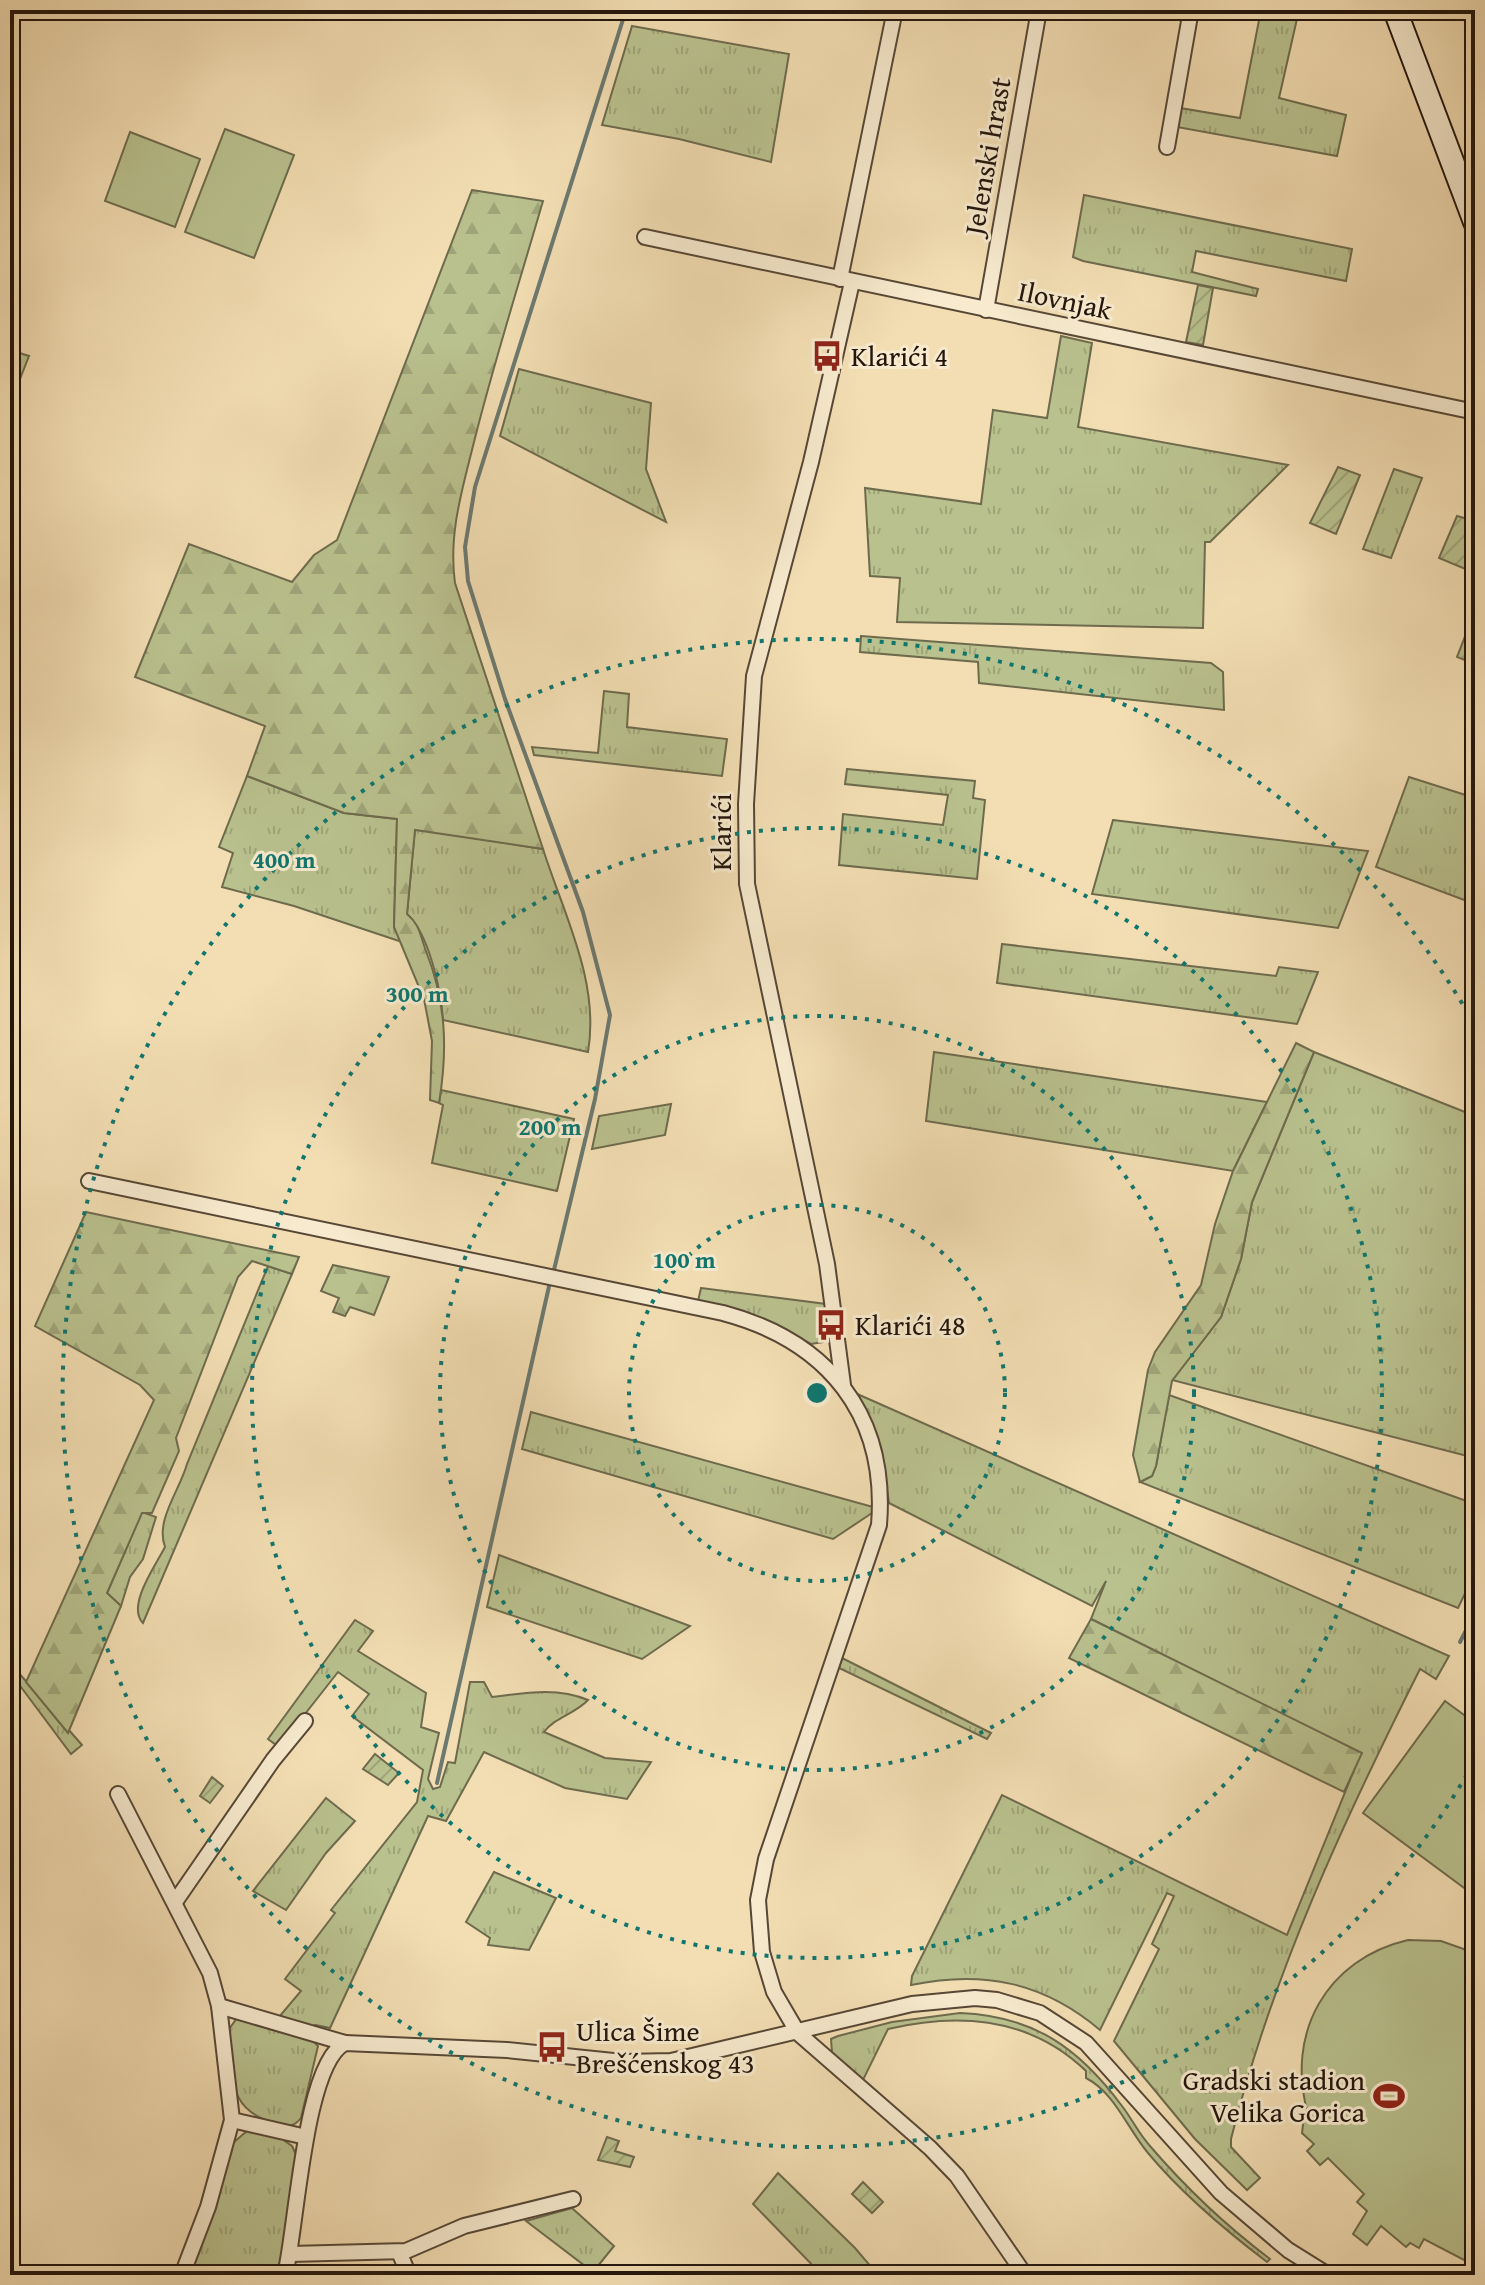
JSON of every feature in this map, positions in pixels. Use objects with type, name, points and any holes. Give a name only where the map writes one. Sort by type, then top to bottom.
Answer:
[{"type":"main road","points":[[1395,10],[1475,222]]},
{"type":"street","name":"Klarići","points":[[843,1385],[824,1249],[747,884],[746,829],[754,676],[811,462],[895,10]]},
{"type":"street","name":"Jelenski hrast","points":[[986,310],[1039,10]]},
{"type":"street","points":[[1167,147],[1191,10]]},
{"type":"street","name":"Ilovnjak","points":[[645,237],[1475,412]]},
{"type":"street","points":[[89,1181],[723,1313],[761,1325],[815,1357],[843,1385],[874,1450],[881,1490],[879,1525],[766,1859],[758,1900],[766,1972],[798,2033],[930,2148],[957,2176],[1025,2275]]},
{"type":"street","points":[[175,1902],[273,1760],[305,1721]]},
{"type":"street","points":[[118,1794],[210,1973],[219,2006],[232,2120],[208,2207],[182,2275]]},
{"type":"street","points":[[219,2006],[345,2043],[507,2050],[648,2062],[700,2056],[945,1999],[997,2000],[1040,2013],[1086,2043],[1221,2193],[1288,2250],[1328,2275]]},
{"type":"street","points":[[285,2275],[306,2137],[323,2068],[330,2053],[345,2043]]},
{"type":"street","points":[[232,2120],[306,2137]]},
{"type":"street","points":[[290,2254],[399,2252],[464,2226],[573,2199]]},
{"type":"street","points":[[399,2252],[409,2275]]},
{"type":"green space","points":[[1261,10],[1299,10],[1279,98],[1346,115],[1337,156],[1177,127],[1180,108],[1240,118]]},
{"type":"green space","points":[[632,26],[789,54],[771,162],[679,139],[602,125]]},
{"type":"green space","points":[[225,129],[294,155],[254,258],[185,232]]},
{"type":"green space","points":[[130,132],[200,159],[175,227],[105,201]]},
{"type":"green space","points":[[472,190],[543,201],[466,474],[455,528],[453,564],[455,583],[543,849],[415,830],[407,914],[419,931],[438,989],[444,1045],[439,1103],[430,1100],[432,1041],[424,999],[394,927],[397,819],[344,813],[247,776],[265,726],[135,677],[189,544],[292,582],[314,555],[337,540]]},
{"type":"green space","points":[[1084,195],[1352,249],[1346,281],[1196,251],[1192,272],[1258,289],[1256,296],[1083,261],[1073,257]]},
{"type":"green space","points":[[1198,285],[1213,288],[1203,345],[1186,342]]},
{"type":"green space","points":[[1061,336],[1092,343],[1078,427],[1288,465],[1210,542],[1205,542],[1203,628],[897,622],[900,578],[870,576],[865,488],[981,504],[993,410],[1047,418]]},
{"type":"green space","points":[[10,350],[29,356],[18,384],[10,381]]},
{"type":"green space","points":[[519,369],[651,403],[646,469],[666,522],[500,436]]},
{"type":"green space","points":[[1338,467],[1360,475],[1336,534],[1310,523]]},
{"type":"green space","points":[[1394,469],[1422,478],[1391,558],[1363,549]]},
{"type":"green space","points":[[1457,516],[1475,521],[1475,573],[1439,558]]},
{"type":"green space","points":[[1475,617],[1475,664],[1457,657]]},
{"type":"green space","points":[[861,636],[1211,663],[1223,672],[1224,710],[979,683],[978,662],[860,652]]},
{"type":"green space","points":[[604,691],[629,694],[627,727],[727,739],[722,776],[534,755],[532,747],[598,753]]},
{"type":"green space","points":[[847,769],[975,781],[973,798],[985,800],[977,879],[839,865],[843,814],[943,825],[948,795],[845,784]]},
{"type":"green space","points":[[247,776],[344,813],[397,819],[394,927],[402,942],[294,906],[222,887],[233,853],[219,847]]},
{"type":"green space","points":[[1409,777],[1475,798],[1475,904],[1376,867]]},
{"type":"green space","points":[[1113,820],[1368,851],[1338,928],[1092,894]]},
{"type":"green space","points":[[415,829],[543,849],[585,974],[590,1026],[588,1052],[443,1020],[437,979],[428,948],[407,914]]},
{"type":"green space","points":[[1002,944],[1276,976],[1279,967],[1318,972],[1297,1024],[997,983]]},
{"type":"green space","points":[[1296,1043],[1314,1052],[1252,1202],[1241,1259],[1221,1317],[1172,1381],[1156,1466],[1152,1476],[1140,1482],[1133,1455],[1148,1370],[1155,1352],[1201,1285],[1215,1224],[1233,1171]]},
{"type":"green space","points":[[934,1052],[1267,1102],[1233,1171],[926,1121]]},
{"type":"green space","points":[[1314,1052],[1475,1116],[1475,1458],[1172,1380],[1221,1317],[1241,1259],[1252,1202]]},
{"type":"green space","points":[[441,1090],[574,1119],[557,1191],[432,1163],[443,1105],[439,1103]]},
{"type":"green space","points":[[671,1104],[665,1135],[592,1149],[599,1116]]},
{"type":"green space","points":[[86,1212],[299,1257],[292,1274],[252,1261],[238,1277],[176,1438],[179,1451],[152,1513],[142,1513],[107,1593],[121,1606],[68,1733],[26,1682],[154,1400],[140,1385],[35,1326]]},
{"type":"green space","points":[[333,1265],[389,1277],[374,1315],[350,1307],[345,1316],[333,1312],[339,1298],[321,1291]]},
{"type":"green space","points":[[268,1266],[292,1274],[143,1623],[139,1616],[140,1596],[165,1547],[163,1526],[166,1516]]},
{"type":"green space","points":[[701,1288],[826,1304],[829,1335],[823,1342],[811,1344],[765,1320],[698,1301]]},
{"type":"green space","points":[[855,1393],[1449,1656],[1436,1679],[1420,1669],[1364,1783],[1289,1958],[1267,2018],[1231,2139],[1231,2147],[1260,2178],[1247,2190],[1195,2139],[1114,2041],[1159,1949],[1152,1944],[1174,1896],[1167,1893],[1100,2030],[1057,2001],[1011,1984],[963,1979],[911,1985],[912,1976],[1002,1795],[1287,1935],[1361,1753],[1091,1619],[1106,1581],[1092,1606],[889,1503],[881,1447]]},
{"type":"green space","points":[[1169,1395],[1475,1504],[1475,1573],[1458,1608],[1140,1482],[1152,1476],[1156,1466]]},
{"type":"green space","points":[[531,1412],[873,1507],[872,1513],[833,1539],[522,1449]]},
{"type":"green space","points":[[142,1512],[156,1517],[143,1559],[130,1577],[121,1606],[107,1593]]},
{"type":"green space","points":[[499,1555],[690,1626],[642,1659],[487,1607]]},
{"type":"green space","points":[[1091,1619],[1362,1753],[1344,1792],[1069,1658]]},
{"type":"green space","points":[[355,1620],[373,1631],[358,1651],[426,1693],[421,1727],[439,1733],[428,1779],[433,1789],[440,1787],[448,1762],[455,1763],[470,1682],[484,1682],[492,1697],[552,1692],[588,1700],[544,1732],[605,1758],[651,1762],[627,1799],[565,1788],[484,1752],[446,1821],[428,1816],[330,2028],[315,2025],[314,2028],[279,2017],[301,1991],[285,1979],[335,1913],[331,1910],[417,1802],[423,1770],[352,1716],[369,1694],[338,1672],[279,1747],[268,1739]]},
{"type":"green space","points":[[842,1658],[991,1733],[987,1739],[839,1668]]},
{"type":"green space","points":[[10,1663],[82,1745],[71,1754],[18,1683],[12,1687]]},
{"type":"green space","points":[[1445,1701],[1475,1723],[1475,1896],[1363,1813]]},
{"type":"green space","points":[[375,1754],[399,1773],[388,1785],[363,1769]]},
{"type":"green space","points":[[212,1777],[223,1786],[210,1803],[200,1796]]},
{"type":"green space","points":[[326,1798],[355,1821],[326,1853],[286,1910],[253,1891]]},
{"type":"green space","points":[[494,1872],[556,1898],[529,1950],[488,1945],[490,1938],[466,1922]]},
{"type":"green space","name":"Gradski stadion Velika Gorica","points":[[1408,1940],[1441,1941],[1475,1953],[1475,2275],[1466,2272],[1470,2263],[1424,2239],[1419,2248],[1410,2243],[1406,2247],[1381,2226],[1367,2245],[1353,2234],[1367,2211],[1357,2202],[1364,2194],[1328,2158],[1320,2165],[1307,2151],[1314,2144],[1302,2133],[1304,2117],[1308,2114],[1302,2084],[1302,2056],[1308,2029],[1319,2004],[1334,1982],[1355,1964],[1379,1950]]},
{"type":"green space","points":[[960,2013],[986,2015],[1032,2028],[1071,2052],[1106,2085],[1146,2141],[1178,2177],[1270,2259],[1267,2262],[1190,2197],[1148,2153],[1105,2093],[1086,2078],[1086,2071],[1065,2053],[1042,2040],[1018,2030],[968,2021],[942,2021],[888,2029],[863,2080],[832,2053],[831,2039],[838,2036],[892,2022]]},
{"type":"green space","points":[[237,2018],[309,2037],[318,2046],[301,2118],[294,2124],[283,2125],[249,2111],[235,2090],[227,2032]]},
{"type":"green space","points":[[249,2129],[286,2137],[285,2141],[292,2146],[298,2159],[278,2275],[187,2275],[233,2143]]},
{"type":"green space","points":[[607,2137],[619,2141],[615,2151],[634,2157],[630,2167],[598,2160]]},
{"type":"green space","points":[[778,2173],[855,2248],[878,2275],[822,2275],[753,2204]]},
{"type":"green space","points":[[863,2182],[883,2202],[872,2213],[852,2194]]},
{"type":"green space","points":[[572,2208],[614,2246],[593,2272],[526,2221]]},
{"type":"waterway","points":[[553,1274],[595,1099],[610,1015],[583,912],[505,699],[468,581],[465,547],[475,487],[626,10]]},
{"type":"waterway","points":[[437,1783],[550,1282]]},
{"type":"waterway","points":[[1460,1642],[1475,1613]]},
{"type":"place","name":"Klarići 4","points":[[827,356]]},
{"type":"place","name":"Klarići 48","points":[[831,1325]]},
{"type":"place","name":"Ulica Šime Brešćenskog 43","points":[[552,2047]]},
{"type":"place","name":"Gradski stadion Velika Gorica","points":[[1389,2096]]}]
